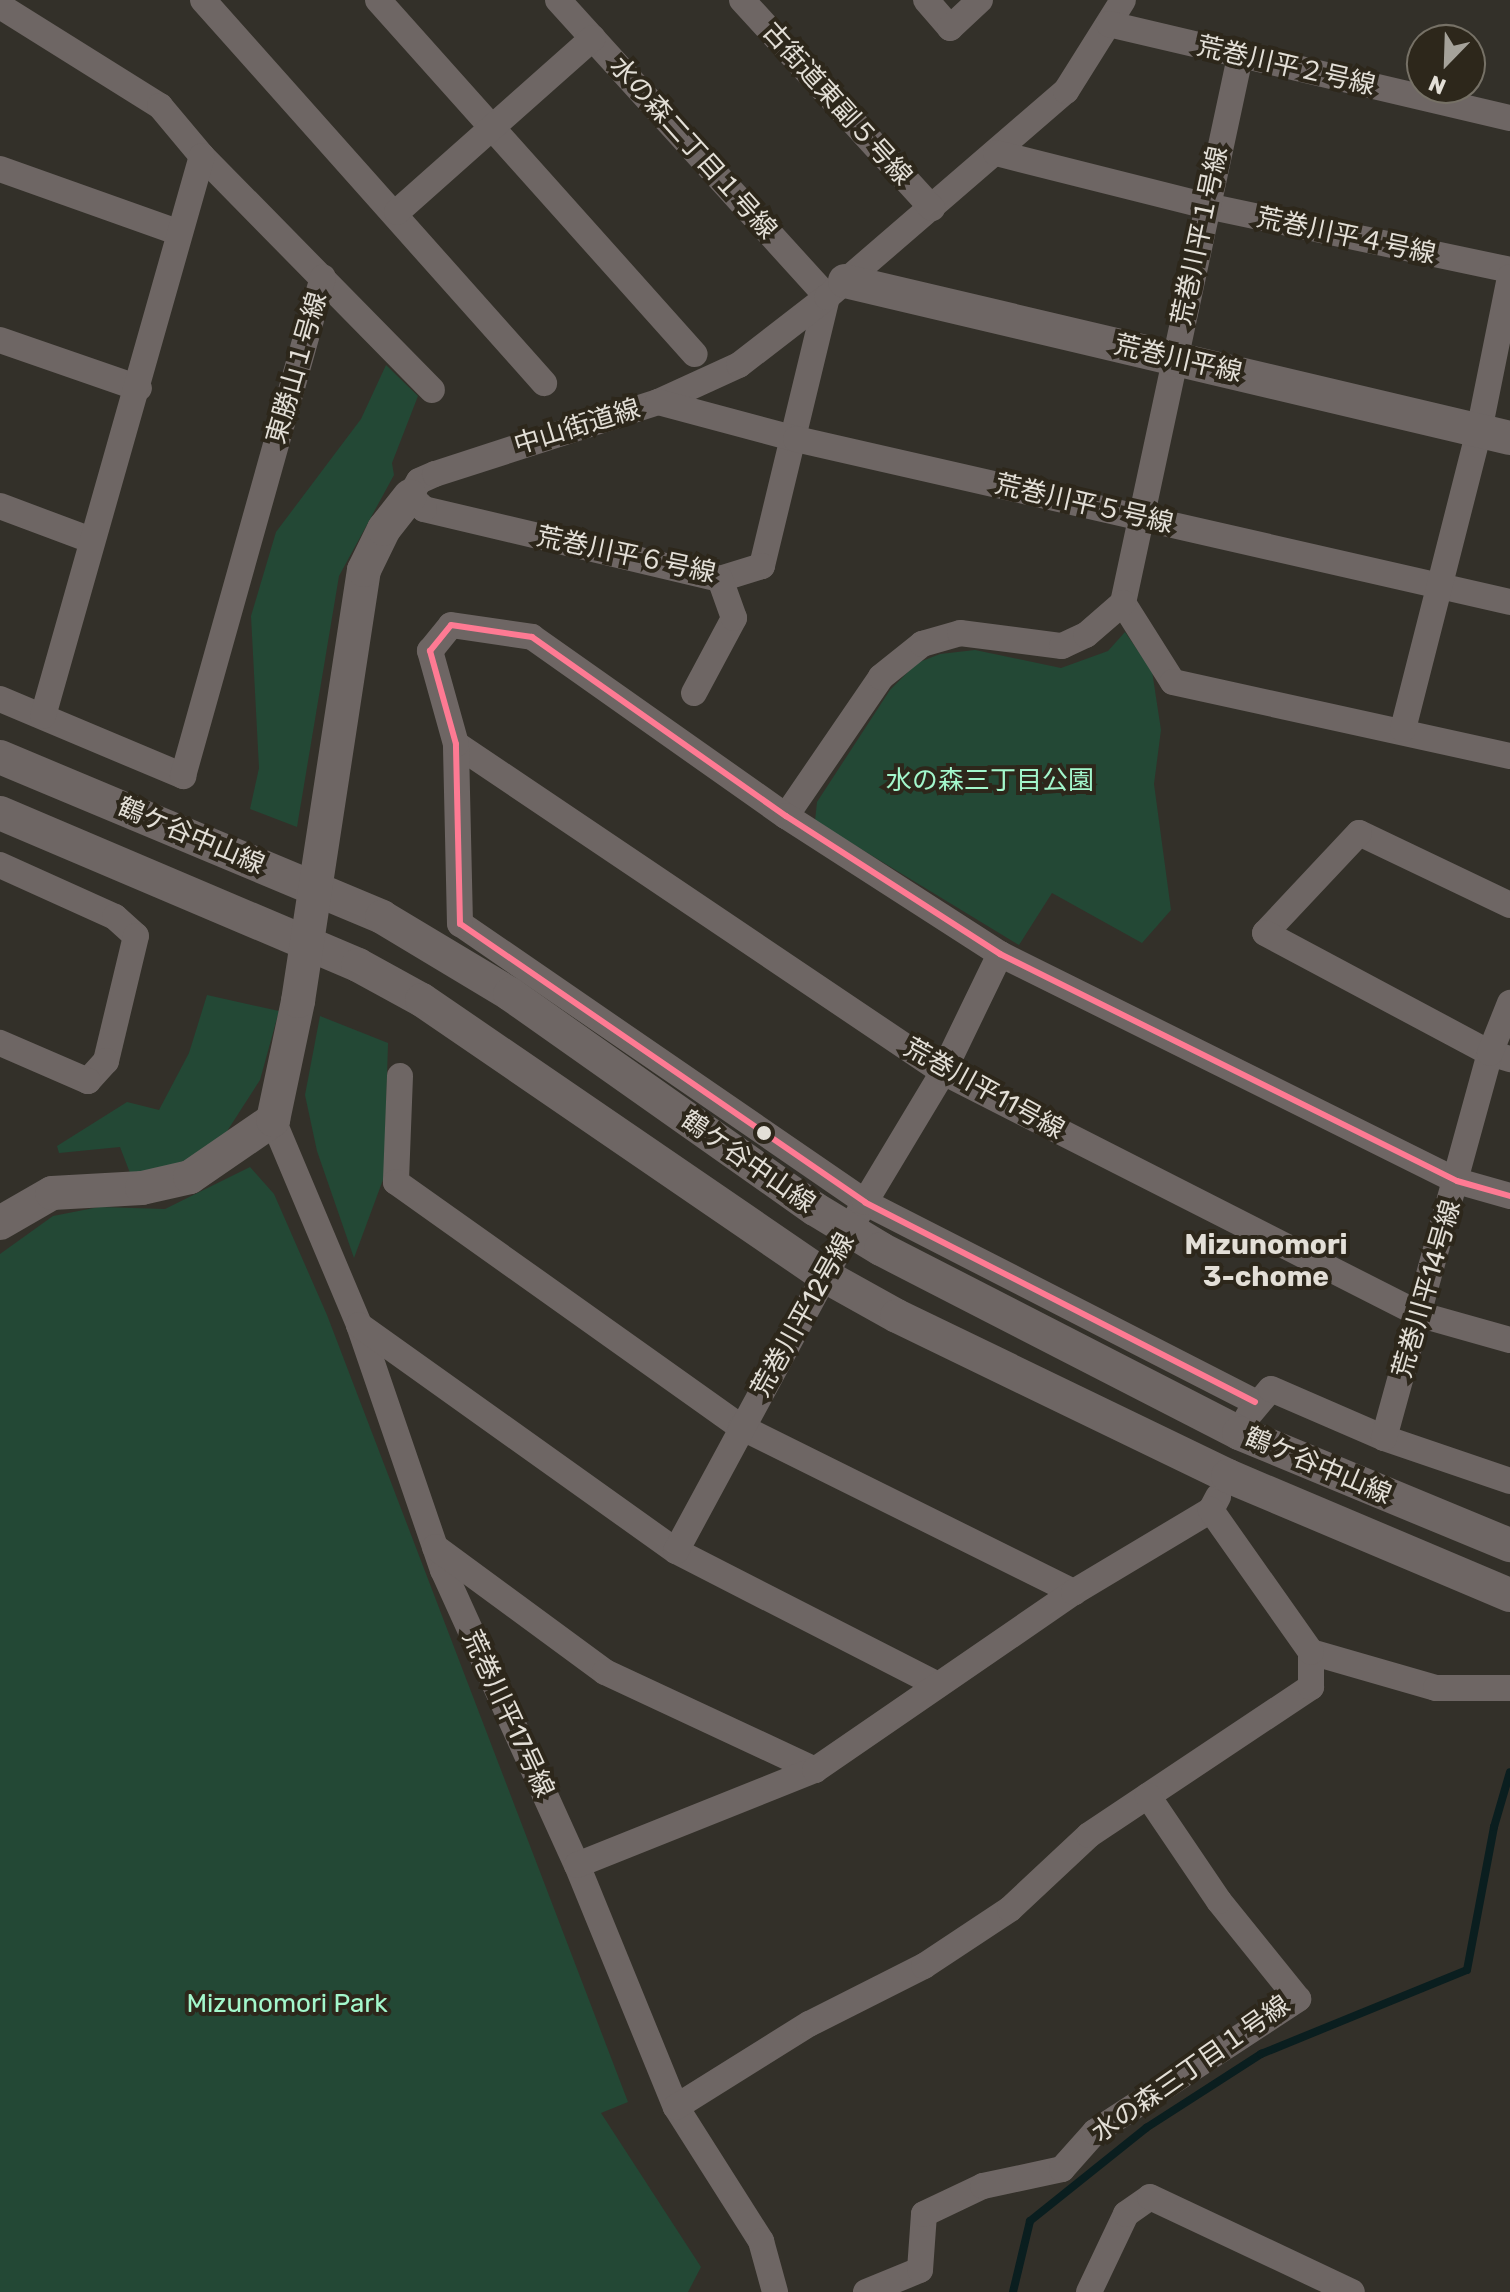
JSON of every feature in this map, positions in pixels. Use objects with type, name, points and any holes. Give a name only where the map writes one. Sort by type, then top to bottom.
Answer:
[{"type":"street","points":[[203,0],[397,212],[544,383]]},
{"type":"street","points":[[378,0],[694,354]]},
{"type":"street","name":"水の森二丁目１号線","points":[[558,0],[836,289]]},
{"type":"street","name":"古街道東副５号線","points":[[742,0],[932,208]]},
{"type":"street","points":[[926,0],[950,28],[980,0]]},
{"type":"street","name":"中山街道線","points":[[273,1120],[298,1001],[364,570],[384,529],[419,481],[658,402],[739,365],[836,289],[1066,91],[1123,0]]},
{"type":"street","name":"東勝山１号線","points":[[0,6],[160,106],[202,156],[323,277],[183,776],[43,716]]},
{"type":"street","name":"荒巻川平２号線","points":[[1109,24],[1510,118]]},
{"type":"street","points":[[397,212],[593,38]]},
{"type":"street","name":"荒巻川平１号線","points":[[1123,603],[1138,516],[1240,57]]},
{"type":"street","name":"荒巻川平４号線","points":[[996,153],[1207,206],[1510,270]]},
{"type":"street","points":[[0,699],[43,716],[91,540],[139,388],[177,232],[202,156]]},
{"type":"street","points":[[0,169],[177,232]]},
{"type":"street","points":[[323,277],[432,390]]},
{"type":"street","points":[[1403,729],[1439,584],[1495,434],[1510,277]]},
{"type":"street","name":"荒巻川平線","points":[[836,289],[1173,358],[1495,434]]},
{"type":"street","name":"荒巻川平６号線","points":[[410,496],[424,509],[720,579],[762,566],[836,289]]},
{"type":"street","points":[[0,340],[139,388]]},
{"type":"street","name":"荒巻川平５号線","points":[[658,402],[796,439],[1510,602]]},
{"type":"street","points":[[0,506],[91,540]]},
{"type":"street","points":[[694,693],[734,618],[720,579]]},
{"type":"street","points":[[786,816],[881,677],[916,648],[960,633],[1062,646],[1086,635],[1123,603],[1173,682],[1403,729],[1510,756]]},
{"type":"street","points":[[1255,1402],[858,1217],[460,924],[456,744],[430,651],[451,625],[532,637],[786,816],[1000,954],[1457,1181],[1510,1196]]},
{"type":"street","name":"荒巻川平11号線","points":[[456,744],[943,1072],[1421,1315],[1510,1340]]},
{"type":"street","name":"鶴ケ谷中山線","points":[[0,757],[382,917],[510,994],[858,1217],[1239,1433],[1510,1545]]},
{"type":"street","points":[[0,813],[358,965],[422,1000],[825,1276],[897,1316],[1228,1476],[1510,1595]]},
{"type":"street","points":[[1500,1056],[1265,933],[1359,833],[1510,905]]},
{"type":"street","points":[[0,865],[115,917],[136,936],[106,1061],[88,1081],[0,1043]]},
{"type":"street","name":"荒巻川平12号線","points":[[676,1551],[825,1276],[943,1072],[1000,954]]},
{"type":"street","name":"荒巻川平14号線","points":[[1384,1438],[1457,1181],[1500,1056],[1510,1003]]},
{"type":"street","points":[[400,1076],[396,1182],[741,1427],[1074,1592]]},
{"type":"street","points":[[0,1223],[52,1193],[154,1186],[190,1177],[273,1120]]},
{"type":"street","name":"荒巻川平17号線","points":[[273,1120],[359,1325],[435,1547],[577,1865],[676,2107],[761,2241],[775,2292]]},
{"type":"street","points":[[359,1325],[676,1551],[938,1685]]},
{"type":"street","points":[[1239,1433],[1255,1402],[1271,1389],[1384,1438],[1510,1481]]},
{"type":"street","points":[[577,1865],[815,1770],[1074,1592],[1211,1510],[1228,1476]]},
{"type":"street","points":[[676,2107],[809,2024],[924,1966],[1010,1909],[1089,1835],[1311,1687],[1311,1652],[1211,1510]]},
{"type":"street","points":[[435,1547],[605,1672],[815,1770]]},
{"type":"street","points":[[1311,1652],[1436,1688],[1510,1688]]},
{"type":"street","name":"水の森三丁目１号線","points":[[866,2292],[920,2270],[924,2214],[983,2186],[1062,2169],[1095,2132],[1298,1999],[1219,1901],[1148,1796]]},
{"type":"street","points":[[1089,2292],[1126,2214],[1150,2197],[1352,2292]]},
{"type":"green space","points":[[386,365],[418,396],[392,463],[394,475],[339,576],[297,827],[250,809],[259,768],[251,616],[276,532],[361,419]]},
{"type":"green space","name":"水の森三丁目公園","points":[[1125,632],[1152,671],[1161,730],[1154,784],[1171,910],[1142,943],[1052,893],[1019,945],[815,821],[817,802],[890,690],[917,663],[940,654],[975,650],[1061,668],[1108,651]]},
{"type":"green space","points":[[207,995],[279,1011],[260,1080],[222,1139],[171,1171],[130,1173],[120,1147],[59,1153],[57,1146],[127,1102],[159,1110],[189,1053]]},
{"type":"green space","points":[[320,1016],[388,1043],[384,1177],[354,1258],[317,1151],[305,1095]]},
{"type":"green space","name":"Mizunomori Park","points":[[250,1167],[274,1194],[327,1315],[628,2102],[601,2113],[701,2267],[688,2292],[0,2292],[0,1254],[53,1216],[99,1207],[165,1209]]},
{"type":"waterway","points":[[1013,2292],[1030,2221],[1146,2128],[1261,2054],[1467,1970],[1494,1827],[1510,1772]]},
{"type":"transit line","points":[[1255,1402],[865,1202],[460,924],[456,744],[430,651],[451,625],[532,637],[786,816],[1000,954],[1457,1181],[1510,1196]]},
{"type":"district","name":"Mizunomori 3-chome","points":[[1266,1261]]}]
